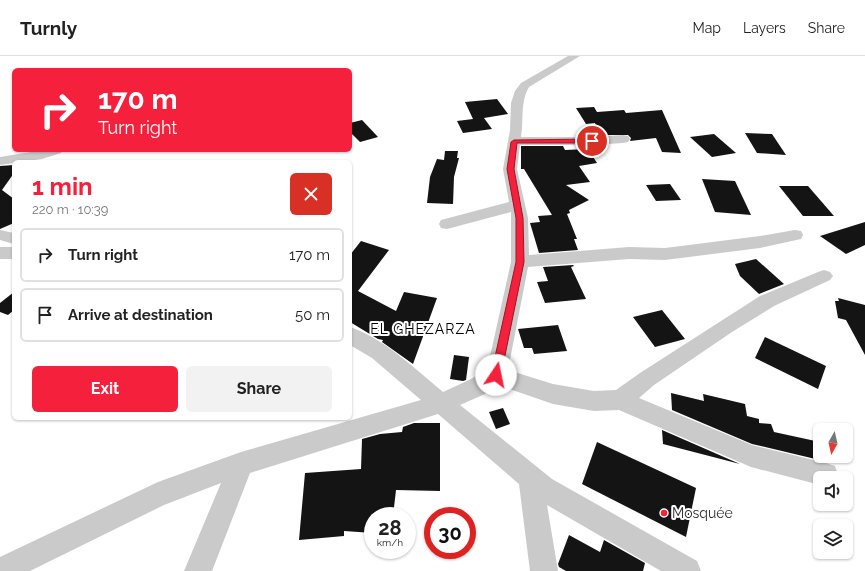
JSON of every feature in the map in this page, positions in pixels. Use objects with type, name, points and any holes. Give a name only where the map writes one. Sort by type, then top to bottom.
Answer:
[{"type":"street","points":[[0,571],[158,495],[241,464],[442,403],[476,387],[496,375],[520,262],[520,218],[510,169],[517,103],[521,91],[525,85],[575,56]]},
{"type":"street","points":[[514,142],[623,139]]},
{"type":"street","points":[[0,161],[42,155],[50,152]]},
{"type":"street","points":[[447,224],[517,205]]},
{"type":"street","points":[[0,235],[12,238]]},
{"type":"street","points":[[520,262],[629,253],[665,254],[760,242],[795,235]]},
{"type":"street","points":[[0,253],[12,253]]},
{"type":"street","points":[[620,400],[647,378],[768,301],[824,276]]},
{"type":"street","points":[[352,336],[379,352],[543,488],[687,571]]},
{"type":"street","points":[[496,375],[552,394],[594,401],[620,400],[752,456],[813,472]]},
{"type":"street","points":[[198,571],[241,464]]},
{"type":"street","points":[[531,478],[544,571]]},
{"type":"building","points":[[497,99],[508,114],[484,118],[492,129],[463,133],[457,121],[473,119],[465,102]]},
{"type":"building","points":[[594,107],[597,112],[624,110],[626,113],[662,110],[681,153],[662,152],[656,138],[630,141],[631,138],[628,135],[599,135],[595,123],[586,124],[576,108]]},
{"type":"building","points":[[362,120],[378,137],[360,142],[352,134],[352,122]]},
{"type":"building","points":[[745,133],[772,134],[786,155],[757,153]]},
{"type":"building","points":[[714,134],[736,153],[712,157],[690,137]]},
{"type":"building","points":[[521,146],[563,146],[565,150],[588,149],[597,163],[579,166],[590,182],[566,185],[589,200],[569,210],[570,213],[567,214],[577,239],[574,239],[578,250],[539,253],[530,223],[540,222],[538,216],[552,215],[524,169],[521,169]]},
{"type":"building","points":[[445,151],[458,151],[457,158],[459,158],[454,177],[453,204],[427,203],[430,177],[437,159],[444,160]]},
{"type":"building","points":[[12,165],[12,176],[2,190],[12,198],[12,224],[0,229],[0,166]]},
{"type":"building","points":[[702,179],[735,181],[751,215],[715,212]]},
{"type":"building","points":[[670,184],[681,200],[656,201],[646,185]]},
{"type":"building","points":[[779,186],[808,186],[834,216],[803,216]]},
{"type":"building","points":[[865,222],[865,245],[846,254],[820,236]]},
{"type":"building","points":[[361,241],[389,250],[358,291],[396,311],[404,292],[437,298],[413,364],[382,342],[383,340],[378,339],[352,323],[352,252]]},
{"type":"building","points":[[756,259],[784,284],[759,294],[740,276],[735,264]]},
{"type":"building","points":[[574,266],[571,267],[586,299],[545,303],[537,282],[548,281],[543,267]]},
{"type":"building","points":[[12,294],[12,312],[8,315],[0,312],[0,303]]},
{"type":"building","points":[[838,298],[865,305],[865,355],[846,320],[838,318],[835,301],[839,301]]},
{"type":"building","points":[[662,310],[685,339],[655,347],[633,317]]},
{"type":"building","points":[[558,325],[567,351],[534,354],[532,348],[524,348],[518,329]]},
{"type":"building","points":[[765,337],[826,366],[818,389],[755,358]]},
{"type":"building","points":[[454,355],[469,357],[466,380],[450,379]]},
{"type":"building","points":[[671,393],[704,401],[703,394],[745,404],[747,416],[759,419],[759,423],[771,424],[774,432],[813,440],[813,458],[752,444],[672,410]]},
{"type":"building","points":[[503,408],[510,424],[496,429],[489,412]]},
{"type":"building","points":[[414,423],[440,423],[440,491],[396,490],[394,507],[364,507],[364,532],[344,531],[344,536],[299,540],[305,473],[361,469],[362,439],[380,434],[402,432],[403,427]]},
{"type":"building","points":[[662,430],[740,464],[663,444]]},
{"type":"building","name":"Mosquée","points":[[597,442],[696,488],[686,537],[582,484]]},
{"type":"building","points":[[569,535],[600,552],[604,540],[645,563],[643,571],[566,571],[559,567],[558,564]]},
{"type":"place","name":"Mosquée","points":[[664,513]]},
{"type":"district","name":"EL GHEZARZA","points":[[423,329]]},
{"type":"route","points":[[496,375],[520,262],[520,218],[510,169],[514,142],[592,141]]}]
